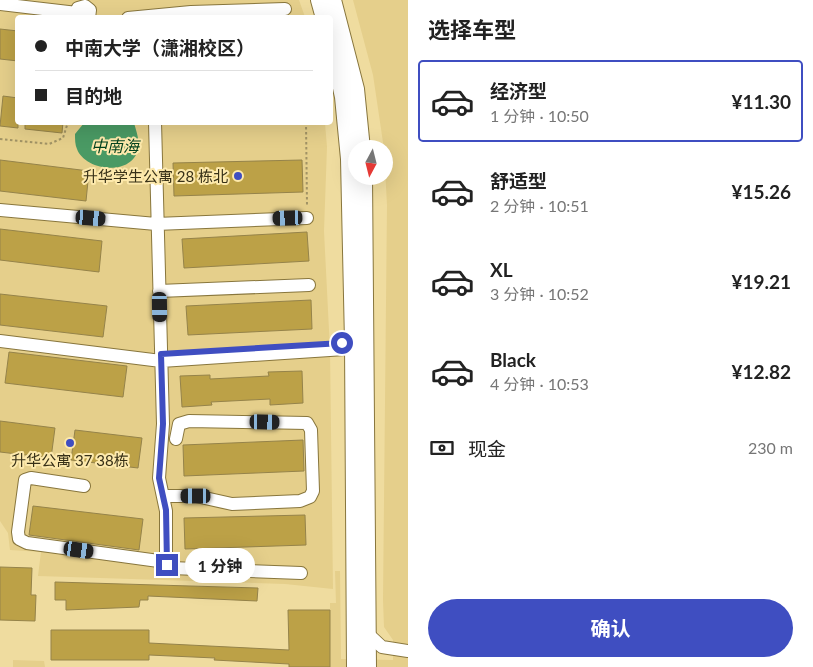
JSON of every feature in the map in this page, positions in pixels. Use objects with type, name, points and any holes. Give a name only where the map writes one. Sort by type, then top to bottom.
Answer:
[{"type":"main road","points":[[319,0],[323,15]]},
{"type":"main road","points":[[333,0],[356,89],[361,140]]},
{"type":"main road","points":[[333,50],[343,97],[349,160],[359,345],[368,667]]},
{"type":"main road","points":[[355,667],[359,345],[364,185]]},
{"type":"street","points":[[0,4],[78,15],[82,6],[90,11]]},
{"type":"street","points":[[160,15],[285,9]]},
{"type":"street","points":[[155,125],[156,224],[163,424],[159,478],[167,519],[166,562]]},
{"type":"street","points":[[0,210],[156,224],[307,218]]},
{"type":"street","points":[[159,291],[309,285]]},
{"type":"street","points":[[0,335],[161,357]]},
{"type":"street","points":[[0,342],[161,357],[359,345]]},
{"type":"street","points":[[163,496],[196,496],[232,504],[300,501],[310,497],[313,491],[311,430],[307,423],[188,421],[177,428],[176,438]]},
{"type":"street","points":[[84,486],[31,478],[25,480],[18,532],[19,539],[27,543],[166,562],[172,568],[301,573]]},
{"type":"street","points":[[367,634],[382,647],[408,651]]},
{"type":"path","points":[[0,139],[49,144],[63,138],[67,125]]},
{"type":"path","points":[[306,125],[307,218]]},
{"type":"shaded area","points":[[0,0],[299,0],[304,15],[15,15],[15,125],[325,125],[327,147],[324,231],[330,350],[333,589],[285,584],[38,576],[41,552],[10,550],[8,533],[0,521]]},
{"type":"shaded area","points":[[353,0],[408,0],[408,667],[330,667],[330,603],[336,603],[335,571],[340,571],[341,659],[393,660],[393,640],[384,627],[383,600],[386,185],[393,185],[393,140],[383,140],[373,75]]},
{"type":"shaded area","points":[[13,660],[44,661],[45,667],[13,667]]},
{"type":"water","name":"中南海","points":[[82,125],[134,125],[138,149],[134,158],[127,164],[108,168],[98,166],[82,156],[75,144],[75,134]]},
{"type":"building","points":[[0,29],[15,31],[15,61],[0,59]]},
{"type":"building","points":[[3,96],[15,98],[15,125],[18,125],[18,128],[0,126]]},
{"type":"building","points":[[25,125],[63,125],[62,133],[25,129]]},
{"type":"building","points":[[0,160],[89,171],[86,201],[0,191]]},
{"type":"building","name":"升华学生公寓 28 栋北","points":[[302,160],[303,192],[174,196],[173,163]]},
{"type":"building","points":[[0,229],[102,241],[99,272],[0,260]]},
{"type":"building","points":[[307,232],[309,261],[184,268],[182,239]]},
{"type":"building","points":[[0,294],[107,306],[103,337],[0,325]]},
{"type":"building","points":[[311,300],[312,329],[188,335],[186,306]]},
{"type":"building","points":[[9,352],[127,366],[123,397],[5,383]]},
{"type":"building","points":[[302,371],[303,403],[270,405],[270,399],[211,402],[212,405],[182,407],[180,376],[210,375],[210,379],[269,376],[268,372]]},
{"type":"building","points":[[0,421],[55,428],[51,458],[0,452]]},
{"type":"building","points":[[75,430],[142,438],[138,468],[71,460]]},
{"type":"building","points":[[303,440],[304,471],[184,476],[183,445]]},
{"type":"building","points":[[33,506],[143,519],[139,550],[29,535]]},
{"type":"building","points":[[305,515],[306,545],[185,549],[184,518]]},
{"type":"building","points":[[0,567],[32,568],[31,595],[36,595],[35,621],[0,620]]},
{"type":"building","points":[[55,582],[258,588],[257,601],[148,596],[148,600],[140,600],[139,607],[66,610],[66,600],[55,600]]},
{"type":"building","points":[[288,610],[330,610],[330,667],[289,667],[289,664],[149,655],[149,660],[51,660],[51,630],[149,630],[149,643],[289,650]]},
{"type":"place","name":"升华学生公寓 28 栋北","points":[[238,176]]},
{"type":"place","name":"升华公寓 37 38栋","points":[[70,443]]},
{"type":"route","points":[[167,565],[166,510],[159,478],[163,424],[161,354],[342,343]]}]
